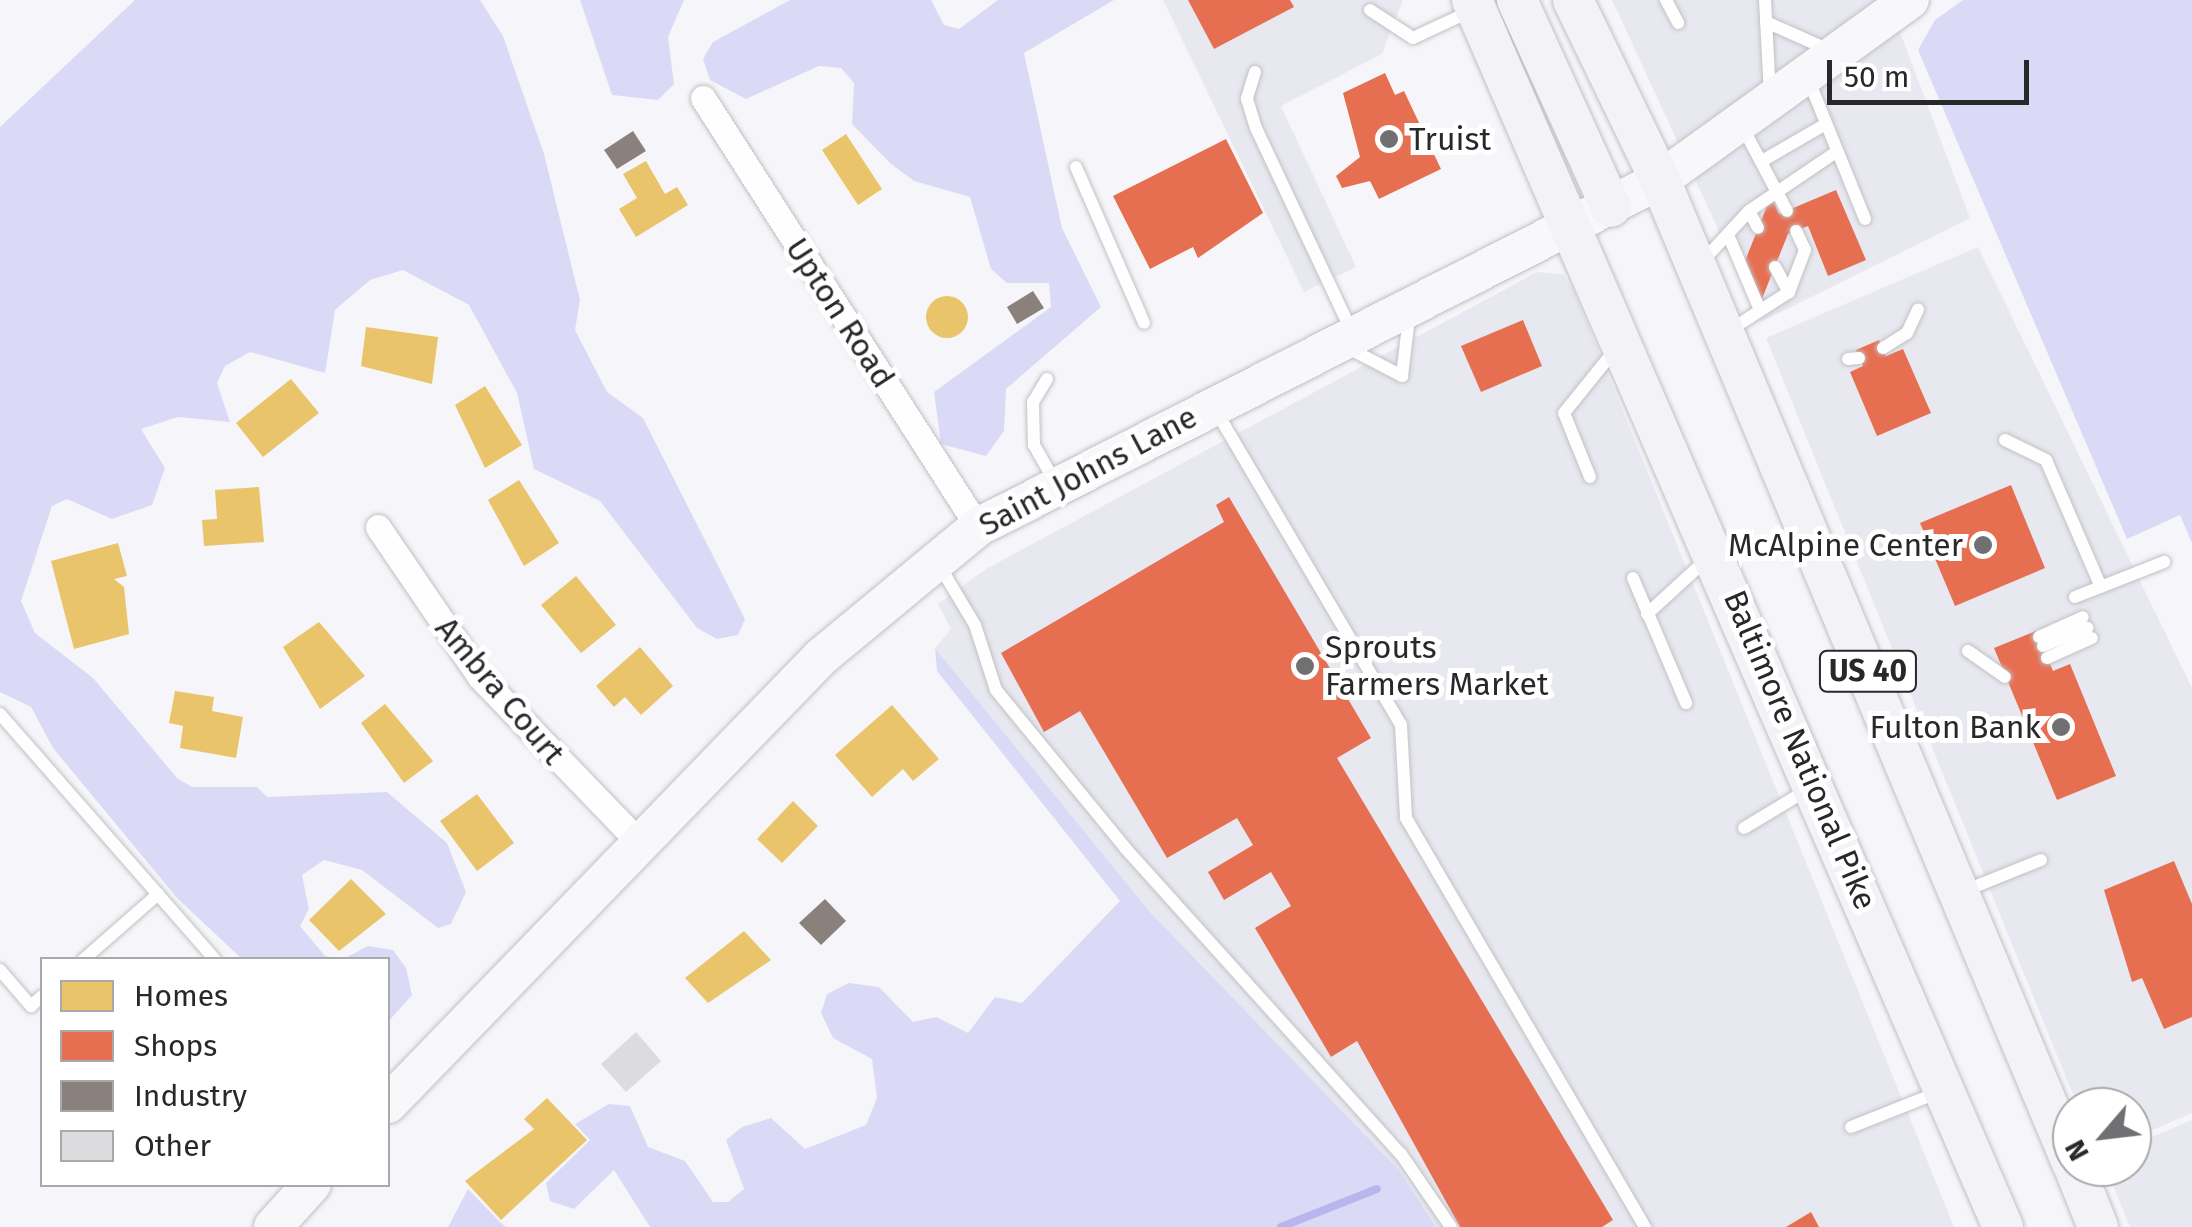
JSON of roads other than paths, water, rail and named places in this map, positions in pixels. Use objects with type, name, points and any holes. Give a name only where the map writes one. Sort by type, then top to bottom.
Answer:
[{"type":"main road","points":[[1516,0],[1594,216]]},
{"type":"main road","name":"US 40","points":[[1574,0],[1697,266],[2052,1113]]},
{"type":"main road","name":"Baltimore National Pike","points":[[1474,4],[1594,216],[1626,338],[2003,1227]]},
{"type":"main road","name":"US 40","points":[[2082,1187],[2098,1227]]},
{"type":"street","name":"Saint Johns Lane","points":[[390,1102],[638,841],[821,657],[978,527],[1213,404],[1660,180],[1809,81],[1910,0]]},
{"type":"street","name":"Upton Road","points":[[703,98],[978,527]]},
{"type":"street","name":"Ambra Court","points":[[378,528],[480,676],[638,841]]},
{"type":"street","points":[[273,1227],[309,1187]]},
{"type":"lane","points":[[1666,0],[1678,24]]},
{"type":"lane","points":[[1764,0],[1766,22],[1756,117],[1762,161],[1787,210]]},
{"type":"lane","points":[[1370,10],[1413,38],[1474,4]]},
{"type":"lane","points":[[1766,22],[1841,54]]},
{"type":"lane","points":[[1255,72],[1247,99],[1256,128],[1343,340],[1402,376],[1410,307]]},
{"type":"lane","points":[[1809,81],[1865,219]]},
{"type":"lane","points":[[1762,161],[1824,125]]},
{"type":"lane","points":[[1697,266],[1776,186],[1836,152]]},
{"type":"lane","points":[[1076,167],[1144,324]]},
{"type":"lane","points":[[1749,211],[1758,228]]},
{"type":"lane","points":[[1725,333],[1789,292],[1806,250],[1796,231]]},
{"type":"lane","points":[[1729,237],[1760,310]]},
{"type":"lane","points":[[1775,267],[1789,292]]},
{"type":"lane","points":[[1883,348],[1907,333],[1918,309]]},
{"type":"lane","points":[[1590,476],[1564,413],[1626,338]]},
{"type":"lane","points":[[1046,379],[1032,402],[1034,445],[1056,486]]},
{"type":"lane","points":[[1213,404],[1401,725],[1406,818],[1645,1227]]},
{"type":"lane","points":[[2005,440],[2046,460],[2101,586]]},
{"type":"lane","points":[[1647,614],[1715,551]]},
{"type":"lane","points":[[936,560],[975,625],[996,690],[1126,849],[1401,1154],[1451,1227]]},
{"type":"lane","points":[[2074,597],[2164,562]]},
{"type":"lane","points":[[1632,578],[1686,704]]},
{"type":"lane","points":[[2043,647],[2087,628],[2043,647]]},
{"type":"lane","points":[[1968,651],[1997,665]]},
{"type":"lane","points":[[0,714],[212,957]]},
{"type":"lane","points":[[1744,828],[1815,785]]},
{"type":"lane","points":[[1962,892],[2041,860]]},
{"type":"lane","points":[[87,957],[158,894]]},
{"type":"lane","points":[[0,970],[31,1006],[40,998]]},
{"type":"lane","points":[[1851,1127],[1945,1090]]},
{"type":"waterway","points":[[1281,1227],[1377,1189]]},
{"type":"place","name":"Truist","points":[[1389,139]]},
{"type":"place","name":"McAlpine Center","points":[[1983,545]]},
{"type":"place","name":"Sprouts Farmers Market","points":[[1305,666]]},
{"type":"place","name":"Fulton Bank","points":[[2061,727]]}]
